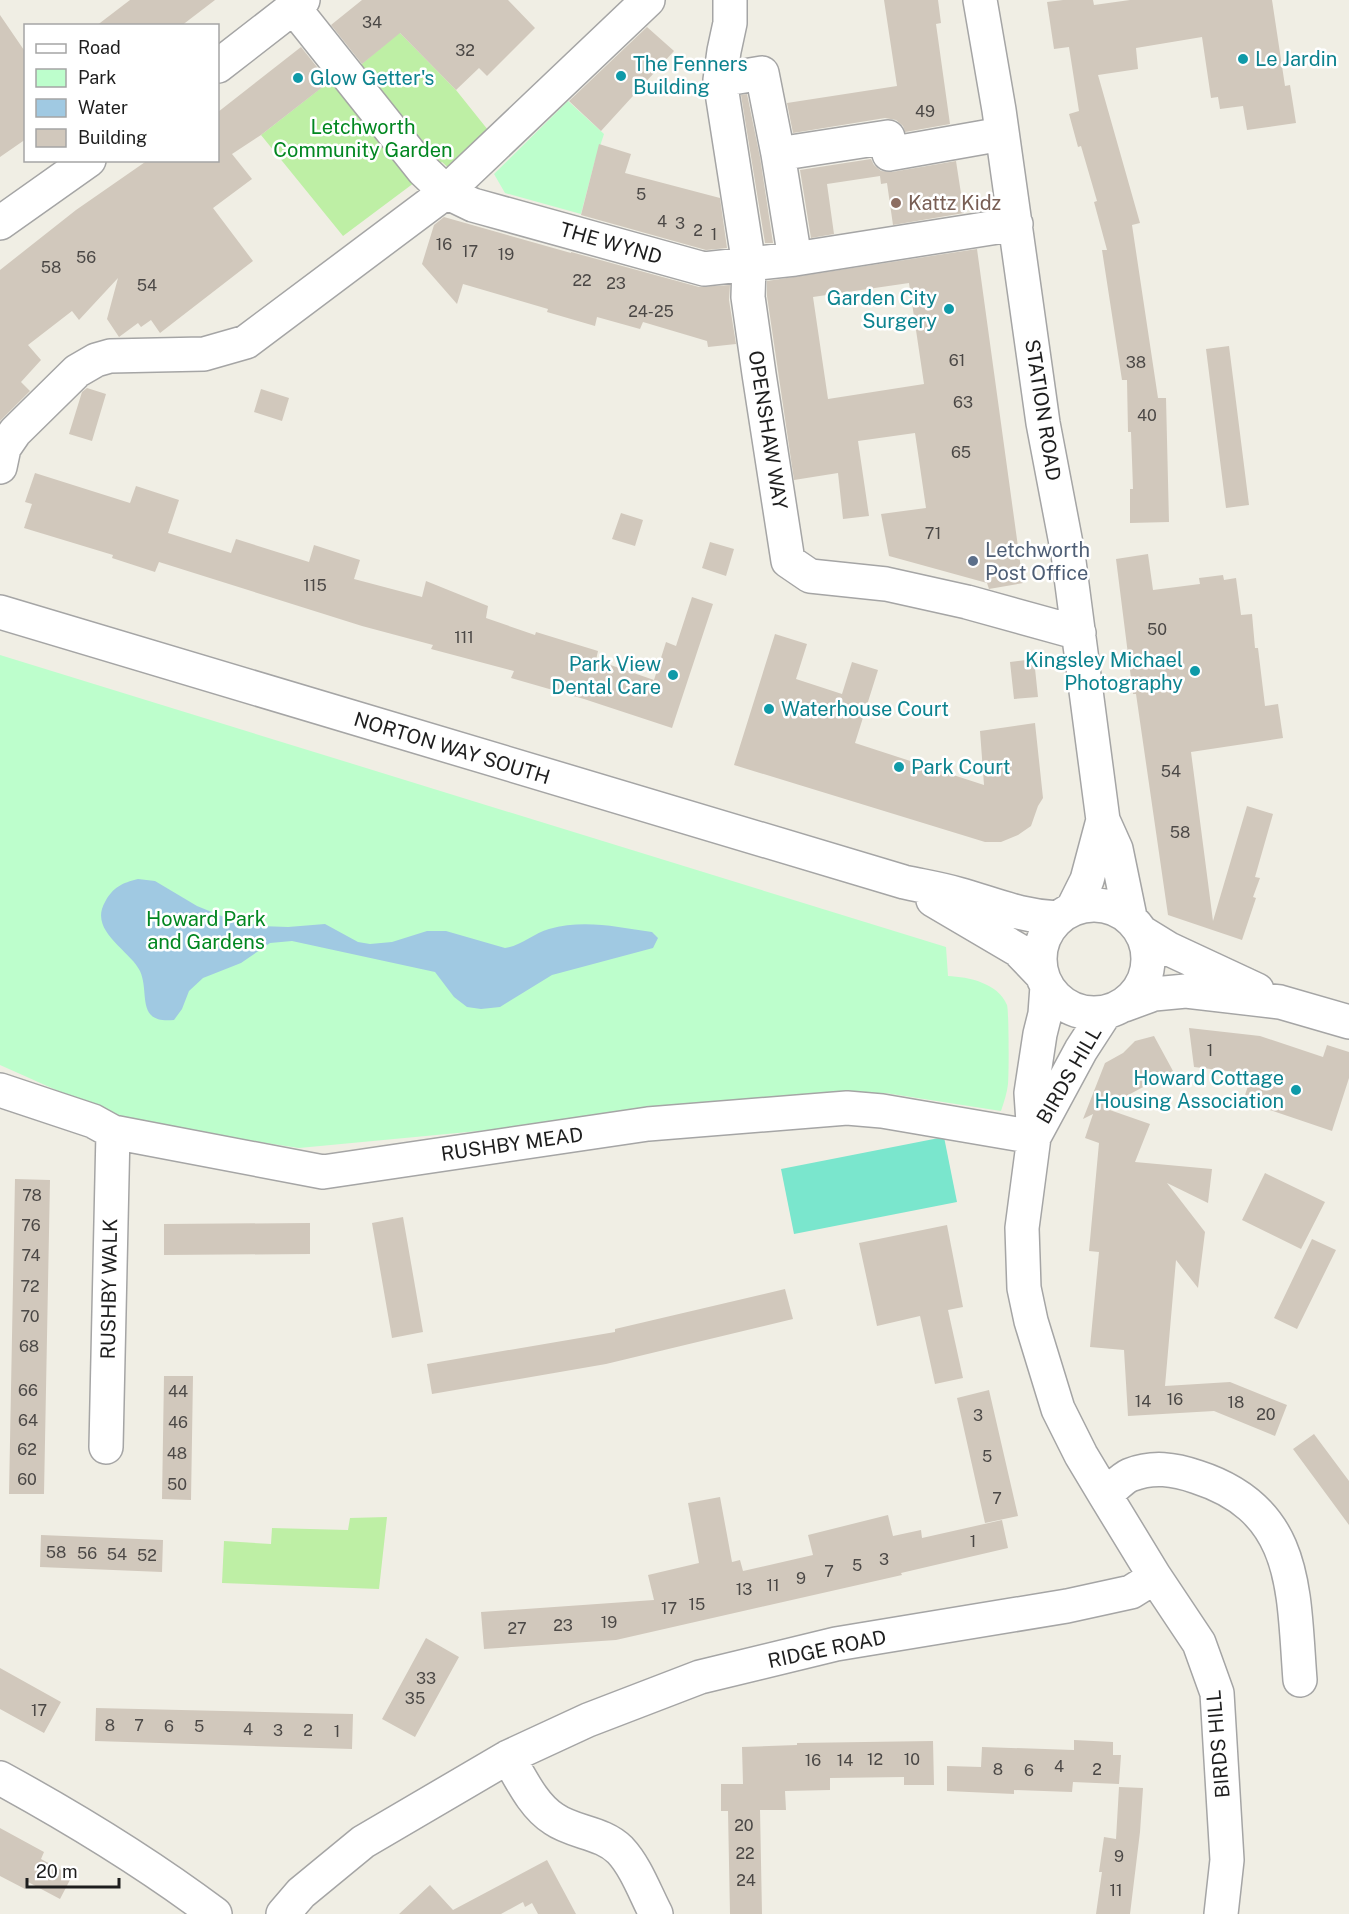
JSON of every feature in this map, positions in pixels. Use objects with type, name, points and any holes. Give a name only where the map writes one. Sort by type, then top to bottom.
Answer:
[{"type":"street","points":[[0,467],[4,448],[15,432],[77,371],[96,360],[110,356],[204,354],[246,342],[446,192],[648,0]]},
{"type":"street","name":"OPENSHAW WAY","points":[[729,0],[730,23],[720,80],[748,265],[751,319],[788,561],[810,576],[896,586],[967,602],[1079,633]]},
{"type":"street","name":"STATION ROAD","points":[[980,0],[1016,224],[1043,423],[1068,554],[1103,820],[1116,849],[1137,925]]},
{"type":"street","points":[[219,65],[298,4]]},
{"type":"street","name":"THE WYND","points":[[298,4],[423,170],[446,192],[473,205],[704,269],[795,259],[1016,224]]},
{"type":"street","points":[[720,80],[762,73],[795,259]]},
{"type":"street","points":[[778,154],[888,137],[889,154],[1002,134]]},
{"type":"street","points":[[0,223],[86,162]]},
{"type":"street","name":"NORTON WAY SOUTH","points":[[0,612],[904,882],[958,894],[1034,917],[1065,913]]},
{"type":"street","name":"STATION ROAD","points":[[1065,913],[1088,880],[1103,820]]},
{"type":"street","name":"NORTON WAY SOUTH","points":[[904,882],[1018,950],[1044,980]]},
{"type":"street","points":[[1280,1002],[1186,991],[1154,994],[1114,1009],[1088,1014],[1072,1009],[1057,1000],[1044,980],[1040,953],[1045,934],[1065,913],[1093,904],[1113,907],[1169,949],[1280,1002],[1349,1022]]},
{"type":"street","points":[[1114,1009],[1139,991],[1148,973],[1149,952],[1137,925]]},
{"type":"street","name":"BIRDS HILL","points":[[1044,980],[1045,1014],[1031,1094],[1034,1137],[1022,1228],[1024,1288],[1031,1321],[1058,1409],[1081,1455],[1105,1495],[1199,1643],[1217,1693],[1227,1860],[1221,1914]]},
{"type":"street","name":"BIRDS HILL","points":[[1034,1137],[1081,1050],[1114,1009]]},
{"type":"street","name":"RUSHBY MEAD","points":[[0,1090],[93,1121],[113,1132],[323,1172],[648,1124],[847,1108],[882,1111],[1034,1137]]},
{"type":"street","name":"RUSHBY WALK","points":[[106,1447],[113,1132]]},
{"type":"street","points":[[1105,1495],[1128,1476],[1153,1469],[1166,1469],[1214,1482],[1255,1509],[1269,1525],[1290,1572],[1300,1680]]},
{"type":"street","name":"RIDGE ROAD","points":[[283,1914],[300,1893],[363,1842],[508,1756],[588,1720],[700,1677],[836,1644],[1067,1606],[1131,1592],[1155,1577]]},
{"type":"street","points":[[508,1756],[531,1794],[553,1819],[571,1828],[600,1837],[621,1851],[656,1914]]},
{"type":"street","points":[[0,1778],[119,1847],[167,1878],[215,1914]]},
{"type":"green space","name":"Letchworth Community Garden","points":[[399,32],[456,90],[492,135],[453,172],[442,162],[343,236],[261,135],[335,77],[356,69]]},
{"type":"green space","points":[[568,101],[604,134],[581,214],[505,193],[494,174]]},
{"type":"green space","name":"Howard Park and Gardens","points":[[0,655],[946,947],[948,976],[974,980],[990,986],[1003,997],[1007,1005],[1008,1078],[1001,1111],[885,1093],[740,1103],[299,1148],[130,1123],[0,1065]]},
{"type":"green space","points":[[944,1137],[957,1202],[794,1234],[781,1169]]},
{"type":"green space","points":[[387,1517],[379,1589],[222,1583],[224,1541],[271,1544],[272,1528],[348,1530],[350,1518]]},
{"type":"water","points":[[138,879],[155,881],[197,906],[224,917],[260,926],[288,927],[325,924],[358,942],[370,944],[392,942],[427,931],[446,931],[505,948],[517,945],[549,929],[588,924],[652,932],[658,938],[653,948],[552,975],[500,1007],[481,1009],[467,1007],[454,997],[435,972],[292,941],[270,943],[241,963],[203,978],[189,991],[182,1009],[174,1020],[162,1020],[149,1012],[140,971],[106,931],[102,922],[101,912],[111,893],[123,884]]},
{"type":"building","points":[[130,0],[215,0],[184,24],[99,24]]},
{"type":"building","points":[[362,0],[508,0],[535,28],[487,76],[479,68],[456,90],[400,33],[362,64],[331,25]]},
{"type":"building","points":[[884,0],[938,0],[941,23],[936,24],[950,124],[905,132],[903,126],[896,120],[885,118],[793,133],[787,103],[897,86]]},
{"type":"building","points":[[1093,0],[1094,5],[1130,0],[1272,0],[1285,86],[1290,85],[1296,123],[1247,130],[1243,106],[1220,109],[1218,97],[1211,98],[1202,37],[1136,48],[1138,69],[1098,75],[1140,223],[1132,225],[1158,398],[1166,398],[1169,522],[1130,523],[1130,489],[1133,489],[1131,432],[1128,432],[1127,380],[1122,380],[1102,250],[1107,250],[1094,202],[1097,201],[1069,114],[1079,111],[1069,47],[1054,49],[1047,2]]},
{"type":"building","points":[[0,15],[24,50],[24,140],[0,157]]},
{"type":"building","name":"The Fenners Building","points":[[647,27],[674,51],[601,131],[569,101]]},
{"type":"building","points":[[301,47],[329,82],[261,135],[232,154],[252,179],[213,208],[253,261],[160,333],[151,320],[141,327],[138,323],[119,337],[107,319],[118,278],[79,320],[72,311],[28,345],[41,360],[21,382],[30,391],[0,421],[0,270],[76,210],[145,162],[219,162],[219,111]]},
{"type":"building","points":[[747,94],[760,157],[773,243],[765,243],[741,95]]},
{"type":"building","points":[[599,144],[631,154],[625,173],[720,198],[727,248],[706,250],[581,215]]},
{"type":"building","points":[[871,159],[881,171],[892,172],[956,161],[964,213],[893,225],[887,183],[881,184],[880,176],[827,184],[834,234],[811,238],[800,170]]},
{"type":"building","points":[[444,217],[699,287],[730,285],[729,300],[736,344],[708,347],[707,341],[643,322],[640,329],[597,317],[595,326],[547,312],[548,309],[463,284],[457,304],[422,264],[434,225]]},
{"type":"building","points":[[977,249],[1023,583],[989,589],[987,583],[889,556],[881,514],[926,508],[915,433],[858,441],[869,516],[843,519],[838,473],[794,480],[767,296],[767,281]],"holes":[[[909,283],[924,384],[828,399],[813,297]]]},
{"type":"building","points":[[1229,346],[1249,505],[1226,508],[1206,349]]},
{"type":"building","points":[[87,388],[106,394],[92,441],[69,434],[82,392]]},
{"type":"building","points":[[261,389],[289,398],[282,421],[254,412]]},
{"type":"building","points":[[35,473],[130,503],[136,486],[179,500],[168,533],[231,553],[236,539],[309,562],[314,545],[360,560],[354,579],[422,597],[426,581],[488,606],[486,618],[535,635],[536,632],[598,651],[596,660],[654,680],[666,642],[676,646],[692,597],[713,604],[672,728],[511,678],[514,671],[431,649],[433,645],[362,626],[159,562],[155,572],[112,558],[113,555],[24,528],[32,504],[25,502]]},
{"type":"building","points":[[621,513],[643,520],[635,546],[612,539]]},
{"type":"building","points":[[710,542],[734,549],[726,576],[702,568]]},
{"type":"building","points":[[1148,554],[1153,590],[1200,584],[1199,578],[1223,575],[1224,580],[1236,578],[1241,615],[1252,614],[1265,706],[1278,704],[1283,738],[1191,752],[1213,921],[1247,806],[1273,814],[1255,877],[1260,878],[1253,897],[1256,898],[1242,940],[1168,915],[1136,694],[1133,694],[1116,559]]},
{"type":"building","points":[[775,634],[807,644],[796,679],[842,694],[852,662],[878,670],[855,743],[984,785],[980,731],[1035,723],[1043,798],[1031,826],[1018,835],[1001,842],[985,842],[734,765]]},
{"type":"building","points":[[1034,659],[1038,697],[1014,699],[1010,662]]},
{"type":"building","name":"Howard Cottage Housing Association","points":[[1189,1028],[1260,1036],[1323,1057],[1327,1045],[1349,1052],[1349,1078],[1332,1131],[1243,1101],[1252,1074],[1194,1067]]},
{"type":"building","points":[[1154,1036],[1173,1071],[1104,1108],[1150,1124],[1135,1162],[1212,1169],[1208,1203],[1167,1183],[1205,1232],[1198,1288],[1176,1260],[1165,1386],[1230,1382],[1287,1405],[1275,1436],[1214,1411],[1128,1416],[1124,1350],[1090,1347],[1099,1252],[1089,1251],[1099,1143],[1085,1138],[1093,1114],[1083,1119],[1105,1063],[1123,1053],[1135,1041]]},
{"type":"building","points":[[1265,1173],[1325,1202],[1301,1249],[1242,1220]]},
{"type":"building","points":[[15,1179],[50,1180],[44,1494],[9,1494]]},
{"type":"building","points":[[403,1217],[423,1332],[392,1338],[372,1223]]},
{"type":"building","points":[[310,1223],[310,1254],[164,1255],[164,1224]]},
{"type":"building","points":[[947,1225],[963,1307],[948,1310],[963,1378],[935,1384],[920,1316],[877,1326],[859,1243]]},
{"type":"building","points":[[1312,1239],[1336,1250],[1297,1329],[1274,1318]]},
{"type":"building","points":[[785,1289],[793,1319],[606,1364],[432,1394],[427,1364],[615,1332],[615,1329]]},
{"type":"building","points":[[164,1376],[193,1376],[191,1500],[162,1499]]},
{"type":"building","points":[[989,1390],[1018,1516],[985,1523],[957,1398]]},
{"type":"building","points":[[1314,1434],[1349,1481],[1349,1525],[1293,1449]]},
{"type":"building","points":[[720,1497],[732,1562],[740,1560],[743,1571],[813,1555],[808,1535],[888,1515],[893,1536],[921,1530],[922,1538],[1002,1520],[1008,1548],[901,1573],[902,1575],[616,1640],[484,1649],[481,1612],[654,1600],[648,1575],[699,1563],[688,1503]]},
{"type":"building","points":[[41,1535],[163,1540],[162,1572],[40,1567]]},
{"type":"building","points":[[426,1638],[459,1657],[415,1737],[382,1719]]},
{"type":"building","points":[[0,1668],[61,1702],[44,1733],[0,1709]]},
{"type":"building","points":[[96,1708],[353,1714],[352,1749],[95,1741]]},
{"type":"building","points":[[1074,1740],[1113,1742],[1113,1755],[1121,1755],[1119,1784],[1073,1782],[1072,1792],[1014,1790],[1014,1794],[947,1791],[947,1766],[981,1767],[982,1747],[1074,1750]]},
{"type":"building","points":[[933,1741],[934,1785],[904,1785],[904,1777],[830,1778],[830,1790],[785,1791],[786,1810],[760,1810],[762,1914],[730,1914],[728,1811],[721,1811],[721,1784],[743,1784],[742,1747],[797,1745],[797,1743]]},
{"type":"building","points":[[1119,1787],[1143,1788],[1130,1914],[1096,1914],[1104,1837],[1116,1839]]},
{"type":"building","points":[[0,1828],[44,1852],[41,1859],[72,1876],[60,1899],[28,1882],[25,1889],[0,1876]]},
{"type":"building","points":[[547,1860],[576,1914],[538,1914],[532,1903],[525,1907],[523,1902],[501,1914],[399,1914],[430,1885],[453,1910]]},
{"type":"place","name":"Le Jardin","points":[[1243,59]]},
{"type":"place","name":"The Fenners Building","points":[[621,76]]},
{"type":"place","name":"Glow Getter's","points":[[298,78]]},
{"type":"place","name":"Kattz Kidz","points":[[896,203]]},
{"type":"place","name":"Garden City Surgery","points":[[949,309]]},
{"type":"place","name":"Letchworth Post Office","points":[[973,561]]},
{"type":"place","name":"Kingsley Michael Photography","points":[[1195,671]]},
{"type":"place","name":"Park View Dental Care","points":[[673,675]]},
{"type":"place","name":"Waterhouse Court","points":[[769,709]]},
{"type":"place","name":"Park Court","points":[[899,767]]},
{"type":"place","name":"Howard Cottage Housing Association","points":[[1296,1090]]}]
